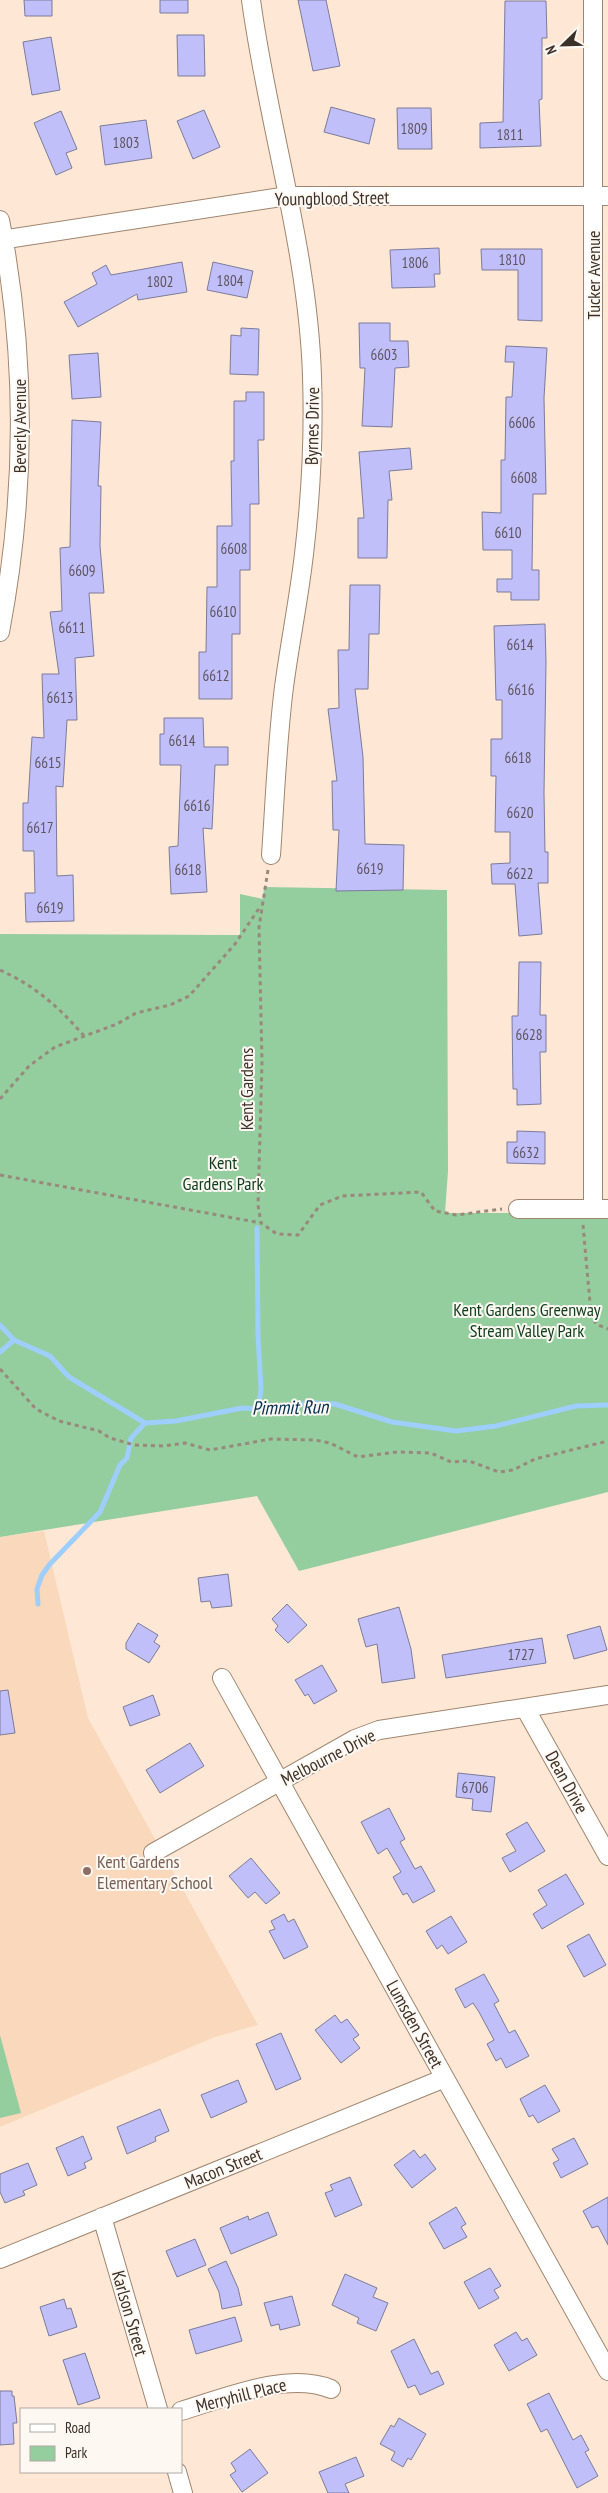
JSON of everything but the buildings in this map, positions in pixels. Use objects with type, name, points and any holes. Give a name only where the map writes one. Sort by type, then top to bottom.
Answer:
[{"type":"street","name":"Byrnes Drive","points":[[251,0],[259,59],[296,233],[308,318],[313,407],[311,484],[304,554],[284,688],[271,855]]},
{"type":"street","name":"Tucker Avenue","points":[[593,0],[600,196],[595,1209]]},
{"type":"street","name":"Youngblood Street","points":[[2,240],[288,196],[600,196]]},
{"type":"street","name":"Beverly Avenue","points":[[0,220],[18,348],[21,450],[12,561],[0,632]]},
{"type":"street","points":[[518,1209],[595,1209]]},
{"type":"street","name":"Lumsden Street","points":[[222,1678],[608,2371]]},
{"type":"street","name":"Melbourne Drive","points":[[152,1852],[355,1739],[379,1730],[608,1694]]},
{"type":"street","name":"Dean Drive","points":[[526,1708],[608,1856]]},
{"type":"street","name":"Macon Street","points":[[0,2259],[445,2078]]},
{"type":"street","name":"Karlson Street","points":[[102,2217],[158,2408]]},
{"type":"street","name":"Merryhill Place","points":[[182,2411],[285,2382],[304,2381],[331,2389]]},
{"type":"street","points":[[177,2473],[183,2493]]},
{"type":"path","name":"Kent Gardens","points":[[261,1223],[258,1206],[262,1062],[259,984],[261,906],[271,855]]},
{"type":"path","name":"Kent Gardens","points":[[0,1099],[33,1062],[56,1047],[117,1024],[136,1014],[170,1005],[189,996],[235,944],[261,906]]},
{"type":"path","points":[[0,970],[21,980],[42,994],[59,1008],[84,1036]]},
{"type":"path","points":[[0,1175],[261,1223],[277,1234],[298,1235],[320,1205],[342,1196],[422,1192],[435,1211],[456,1215],[489,1209],[518,1209]]},
{"type":"path","points":[[595,1209],[591,1314],[596,1324],[608,1329]]},
{"type":"path","points":[[0,1370],[36,1409],[59,1421],[99,1431],[110,1438],[134,1445],[164,1446],[185,1443],[210,1450],[271,1439],[314,1440],[330,1443],[358,1457],[397,1452],[430,1453],[451,1462],[469,1461],[499,1472],[513,1470],[536,1459],[608,1441]]},
{"type":"shaded area","name":"Kent Gardens Elementary School","points":[[44,1531],[88,1718],[258,2025],[215,2037],[0,2127],[0,1537]]},
{"type":"green space","name":"Kent Gardens Park","points":[[264,887],[447,890],[448,1171],[445,1213],[608,1213],[608,1492],[299,1571],[257,1496],[0,1537],[0,934],[240,935],[240,894],[263,899]]},
{"type":"green space","points":[[0,2035],[21,2113],[0,2118]]},
{"type":"waterway","points":[[257,1228],[258,1334],[261,1390],[258,1409]]},
{"type":"waterway","name":"Pimmit Run","points":[[0,1325],[14,1340],[50,1356],[69,1377],[145,1423],[176,1421],[242,1408],[258,1409],[314,1403],[335,1404],[392,1422],[456,1431],[496,1426],[576,1406],[608,1405]]},
{"type":"waterway","points":[[0,1352],[14,1340]]},
{"type":"waterway","points":[[38,1604],[37,1589],[42,1575],[50,1564],[100,1512],[120,1465],[127,1458],[131,1438],[145,1423]]},
{"type":"place","name":"Kent Gardens Elementary School","points":[[87,1871]]},
{"type":"park label","name":"Kent Gardens Greenway Stream Valley Park","points":[[527,1319]]}]
